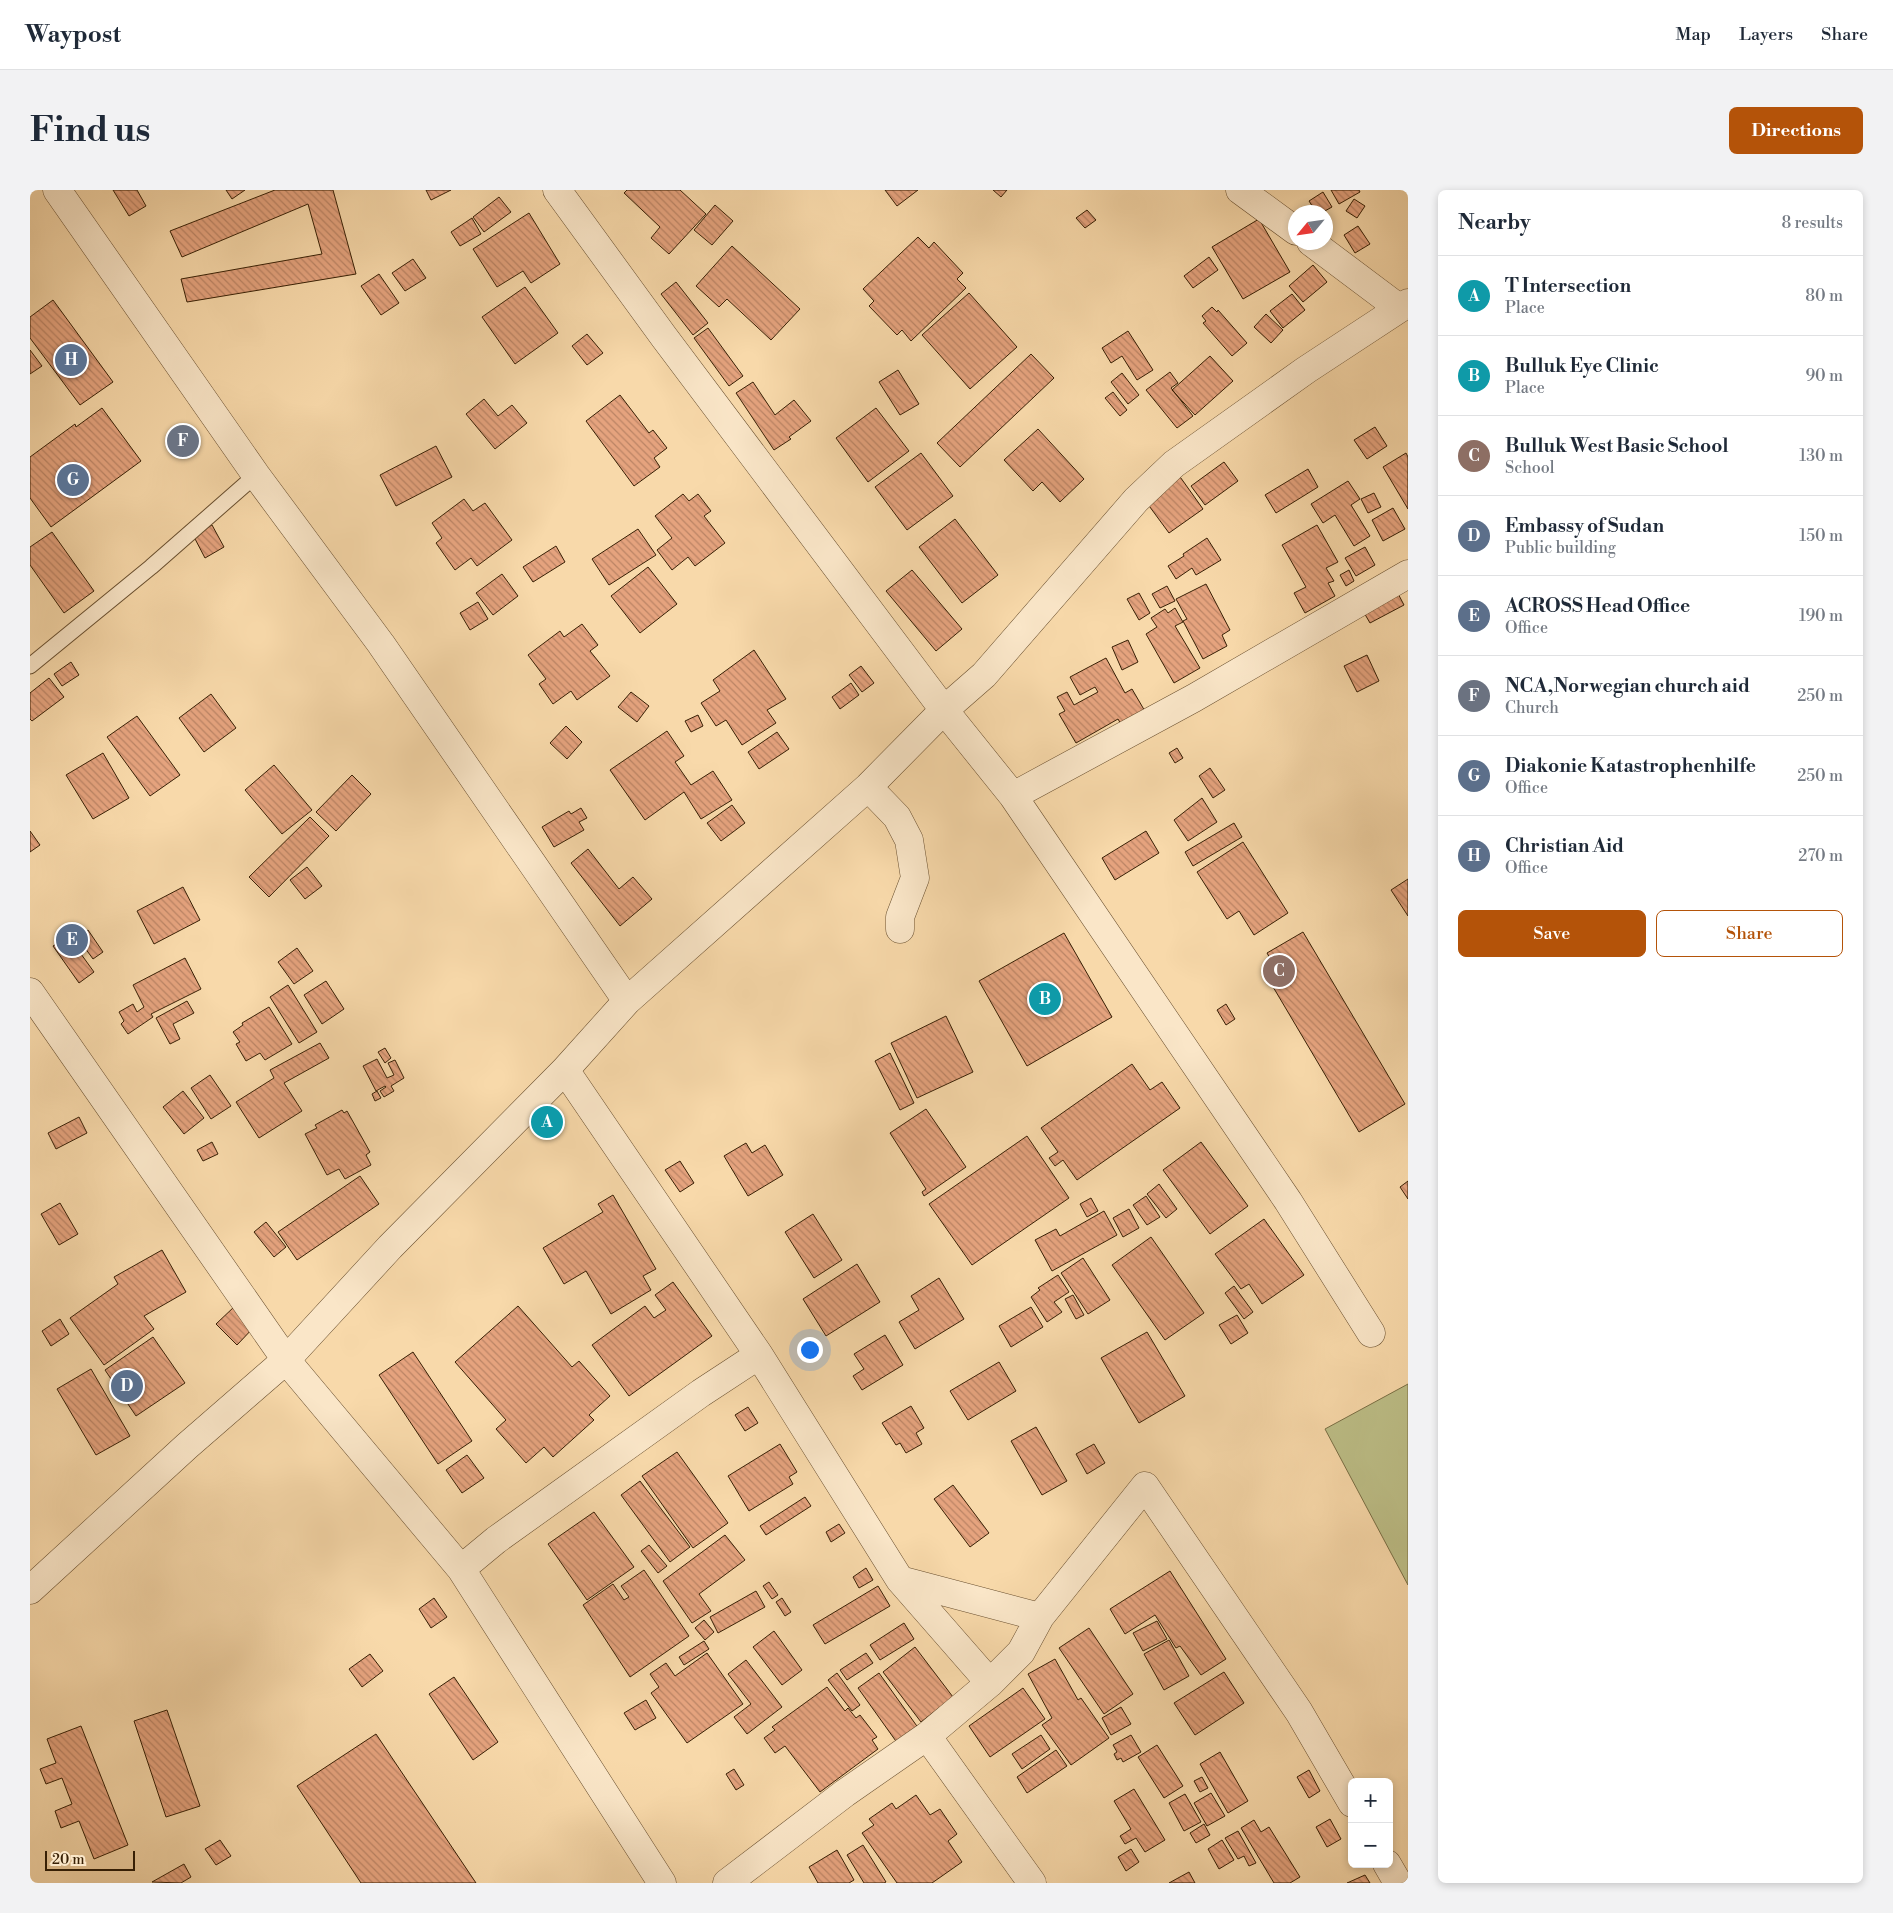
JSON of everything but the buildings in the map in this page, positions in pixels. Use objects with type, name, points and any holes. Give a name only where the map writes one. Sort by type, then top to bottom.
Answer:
[{"type":"street","points":[[58,190],[256,475],[382,644],[627,1001]]},
{"type":"street","points":[[557,190],[664,337],[944,710],[1013,796],[1288,1201],[1371,1333]]},
{"type":"street","points":[[1240,190],[1288,225]]},
{"type":"street","points":[[30,1590],[187,1446],[286,1360],[390,1247],[565,1070],[627,1001],[868,787],[944,710],[984,674],[1136,500],[1174,464],[1306,370],[1404,305],[1323,250]]},
{"type":"street","points":[[1013,796],[1194,698],[1408,574]]},
{"type":"street","points":[[868,787],[897,817],[909,840],[915,878],[900,917],[900,929]]},
{"type":"street","points":[[30,992],[286,1360],[461,1569],[662,1883]]},
{"type":"street","points":[[565,1070],[760,1354],[900,1580],[990,1682]]},
{"type":"street","points":[[461,1569],[496,1540],[701,1393],[760,1354]]},
{"type":"street","points":[[727,1883],[844,1793],[927,1736],[990,1682],[1021,1652],[1040,1617],[1145,1486],[1299,1712],[1348,1796]]},
{"type":"street","points":[[900,1580],[1040,1617]]},
{"type":"street","points":[[927,1736],[1032,1883]]},
{"type":"street","points":[[1389,1868],[1398,1883]]},
{"type":"lane","points":[[30,666],[151,567],[256,475]]},
{"type":"green space","points":[[1408,1384],[1408,1585],[1325,1429]]},
{"type":"place","name":"Christian Aid","points":[[71,360]]},
{"type":"place","name":"NCA,Norwegian church aid","points":[[183,441]]},
{"type":"place","name":"Diakonie Katastrophenhilfe","points":[[73,480]]},
{"type":"place","name":"ACROSS Head Office","points":[[72,940]]},
{"type":"place","name":"Bulluk West Basic School","points":[[1279,971]]},
{"type":"place","name":"Bulluk Eye Clinic","points":[[1045,999]]},
{"type":"place","name":"T Intersection","points":[[547,1122]]},
{"type":"place","name":"Embassy of Sudan","points":[[127,1386]]}]
